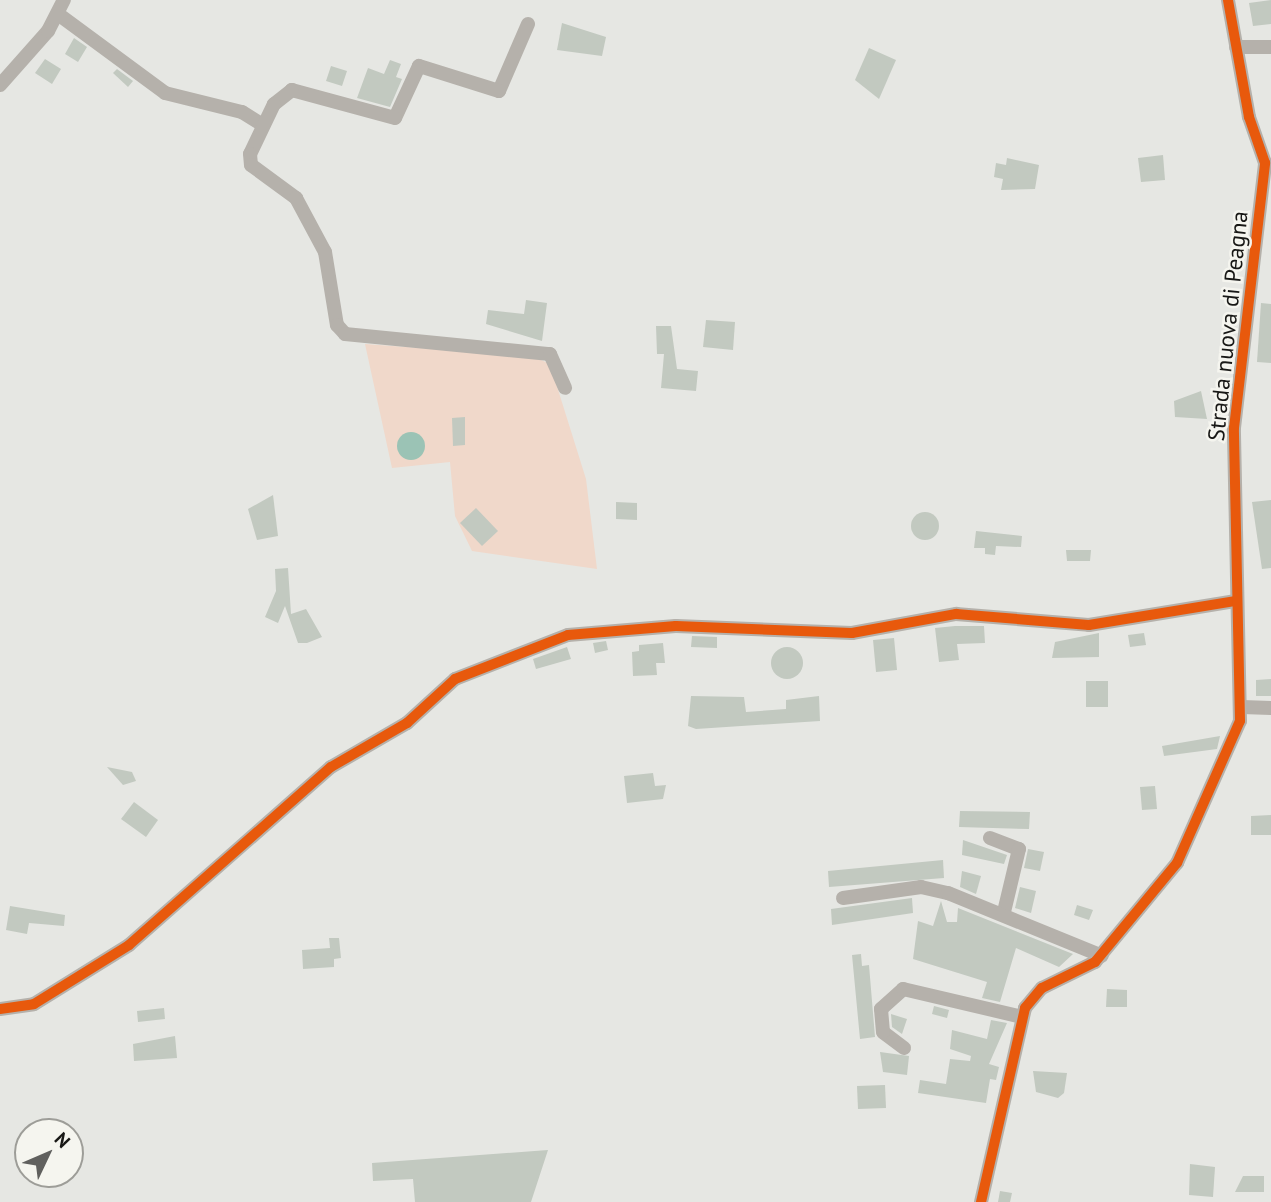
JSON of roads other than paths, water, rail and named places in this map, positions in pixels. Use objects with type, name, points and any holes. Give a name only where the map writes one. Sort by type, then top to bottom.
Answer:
[{"type":"street","name":"Strada nuova di Peagna","points":[[981,1202],[1022,1017],[1042,988],[1102,956],[1184,853],[1242,707],[1236,601],[1234,428],[1265,163],[1236,47],[1228,0]]},
{"type":"street","points":[[0,85],[61,7],[165,93],[242,112],[261,124]]},
{"type":"street","points":[[528,24],[499,91],[419,66],[395,118],[292,90],[281,94],[261,124],[251,165],[296,198],[325,252],[337,326],[345,334],[550,354],[565,388]]},
{"type":"street","points":[[1236,47],[1271,47]]},
{"type":"street","points":[[0,1009],[34,1004],[129,945],[331,767],[407,723],[456,679],[568,635],[676,626],[852,633],[956,614],[1089,625],[1236,601]]},
{"type":"street","points":[[1242,707],[1271,708]]},
{"type":"street","points":[[990,838],[1019,849],[1004,912]]},
{"type":"street","points":[[843,898],[922,887],[1004,912],[1102,956]]},
{"type":"street","points":[[904,1048],[883,1032],[881,1009],[903,989],[1022,1017]]}]
